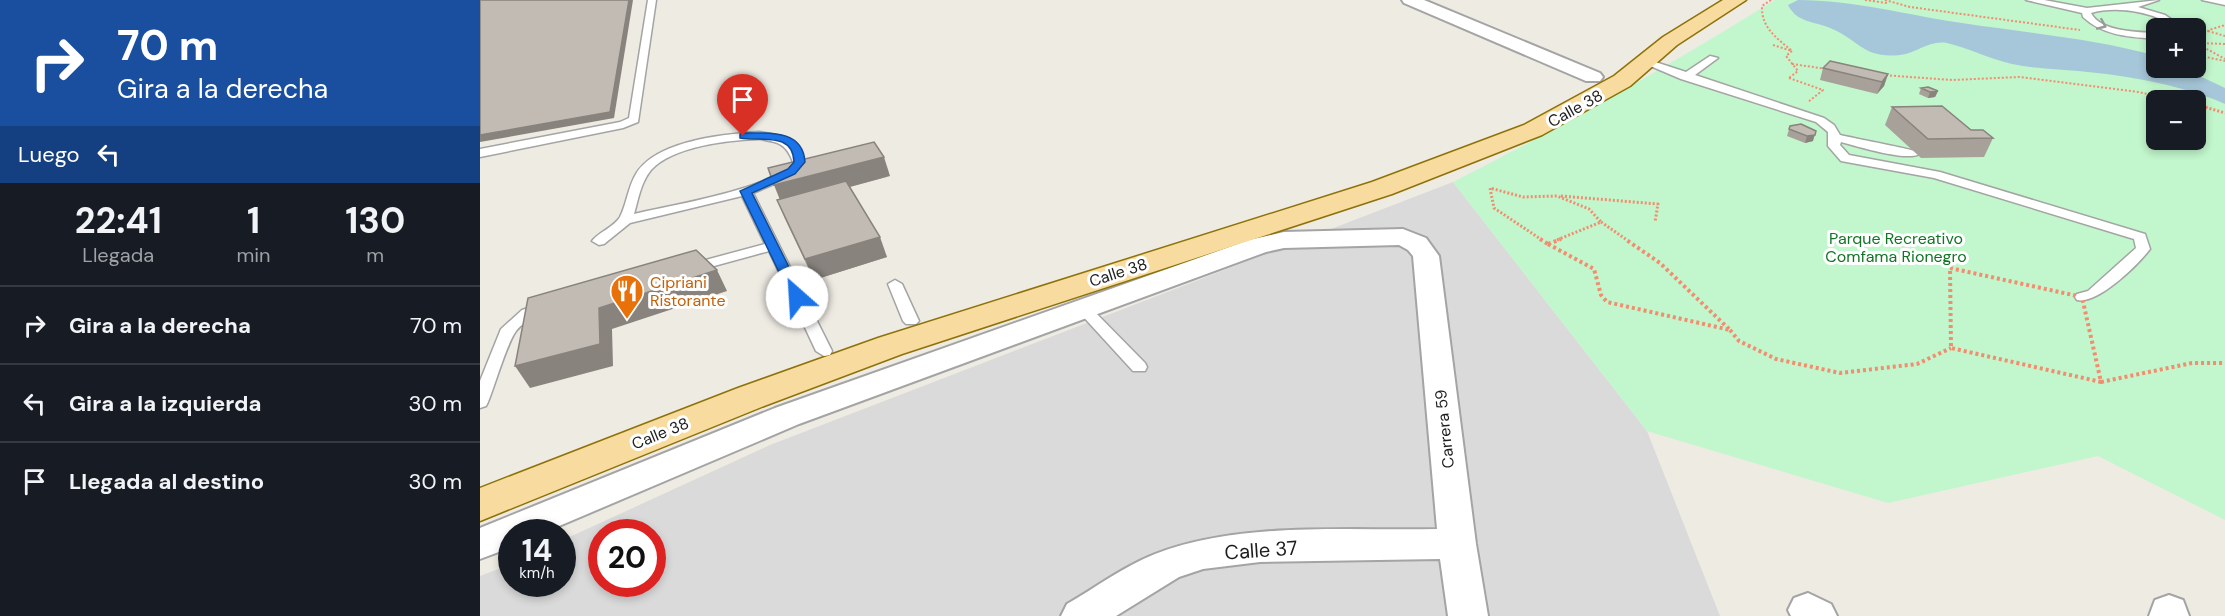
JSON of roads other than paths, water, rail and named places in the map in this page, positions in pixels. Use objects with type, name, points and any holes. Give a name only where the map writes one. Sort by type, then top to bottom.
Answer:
[{"type":"main road","name":"Calle 38","points":[[480,482],[824,351],[910,321],[1358,181],[1462,141],[1534,109],[1593,77],[1656,29],[1705,0]]},
{"type":"main road","name":"Calle 38","points":[[480,505],[751,397],[890,346],[1453,162],[1533,130],[1588,101],[1646,62],[1696,23],[1736,0]]},
{"type":"street","points":[[1410,0],[1593,77]]},
{"type":"street","name":"Calle 38","points":[[480,544],[787,416],[1258,246],[1284,240],[1383,236],[1403,237],[1417,243]]},
{"type":"street","name":"Carrera 59","points":[[1417,243],[1426,256],[1457,544],[1468,616]]},
{"type":"street","name":"Calle 37","points":[[1081,616],[1166,566],[1203,554],[1260,547],[1457,544]]},
{"type":"lane","points":[[480,153],[623,125],[634,120],[652,0]]},
{"type":"lane","points":[[2030,0],[2087,11],[2102,7],[2125,8],[2162,18]]},
{"type":"lane","points":[[2125,8],[2155,0]]},
{"type":"lane","points":[[2206,0],[2225,3]]},
{"type":"lane","points":[[2087,11],[2086,15],[2090,20],[2099,25],[2128,33],[2146,35]]},
{"type":"lane","points":[[1685,77],[1713,58]]},
{"type":"lane","points":[[1646,62],[1685,77],[1820,120],[1834,130],[1837,138],[1834,147],[1845,159],[1936,175],[2140,237],[2143,249],[2100,289],[2082,297]]},
{"type":"lane","points":[[599,241],[625,220],[746,191],[792,172],[799,162],[799,153],[790,141],[780,136],[743,136],[709,142],[653,162],[642,173],[625,220]]},
{"type":"lane","points":[[1837,138],[1899,152],[1916,153]]},
{"type":"lane","points":[[746,191],[824,351]]},
{"type":"lane","points":[[672,274],[773,246]]},
{"type":"lane","points":[[896,284],[910,321]]},
{"type":"lane","points":[[480,402],[509,329],[527,313],[561,304]]},
{"type":"lane","points":[[1084,309],[1139,367]]},
{"type":"water","points":[[1798,0],[1839,2],[1962,23],[2084,40],[2133,50],[2146,53],[2146,78],[2204,78],[2225,88],[2225,104],[2206,96],[2206,90],[2186,90],[2112,75],[2012,64],[1947,43],[1934,43],[1900,55],[1877,54],[1840,32],[1806,21],[1796,15],[1788,5]]},
{"type":"place","name":"Cipriani Ristorante","points":[[627,320]]},
{"type":"park label","name":"Parque Recreativo Comfama Rionegro","points":[[1896,247]]}]
